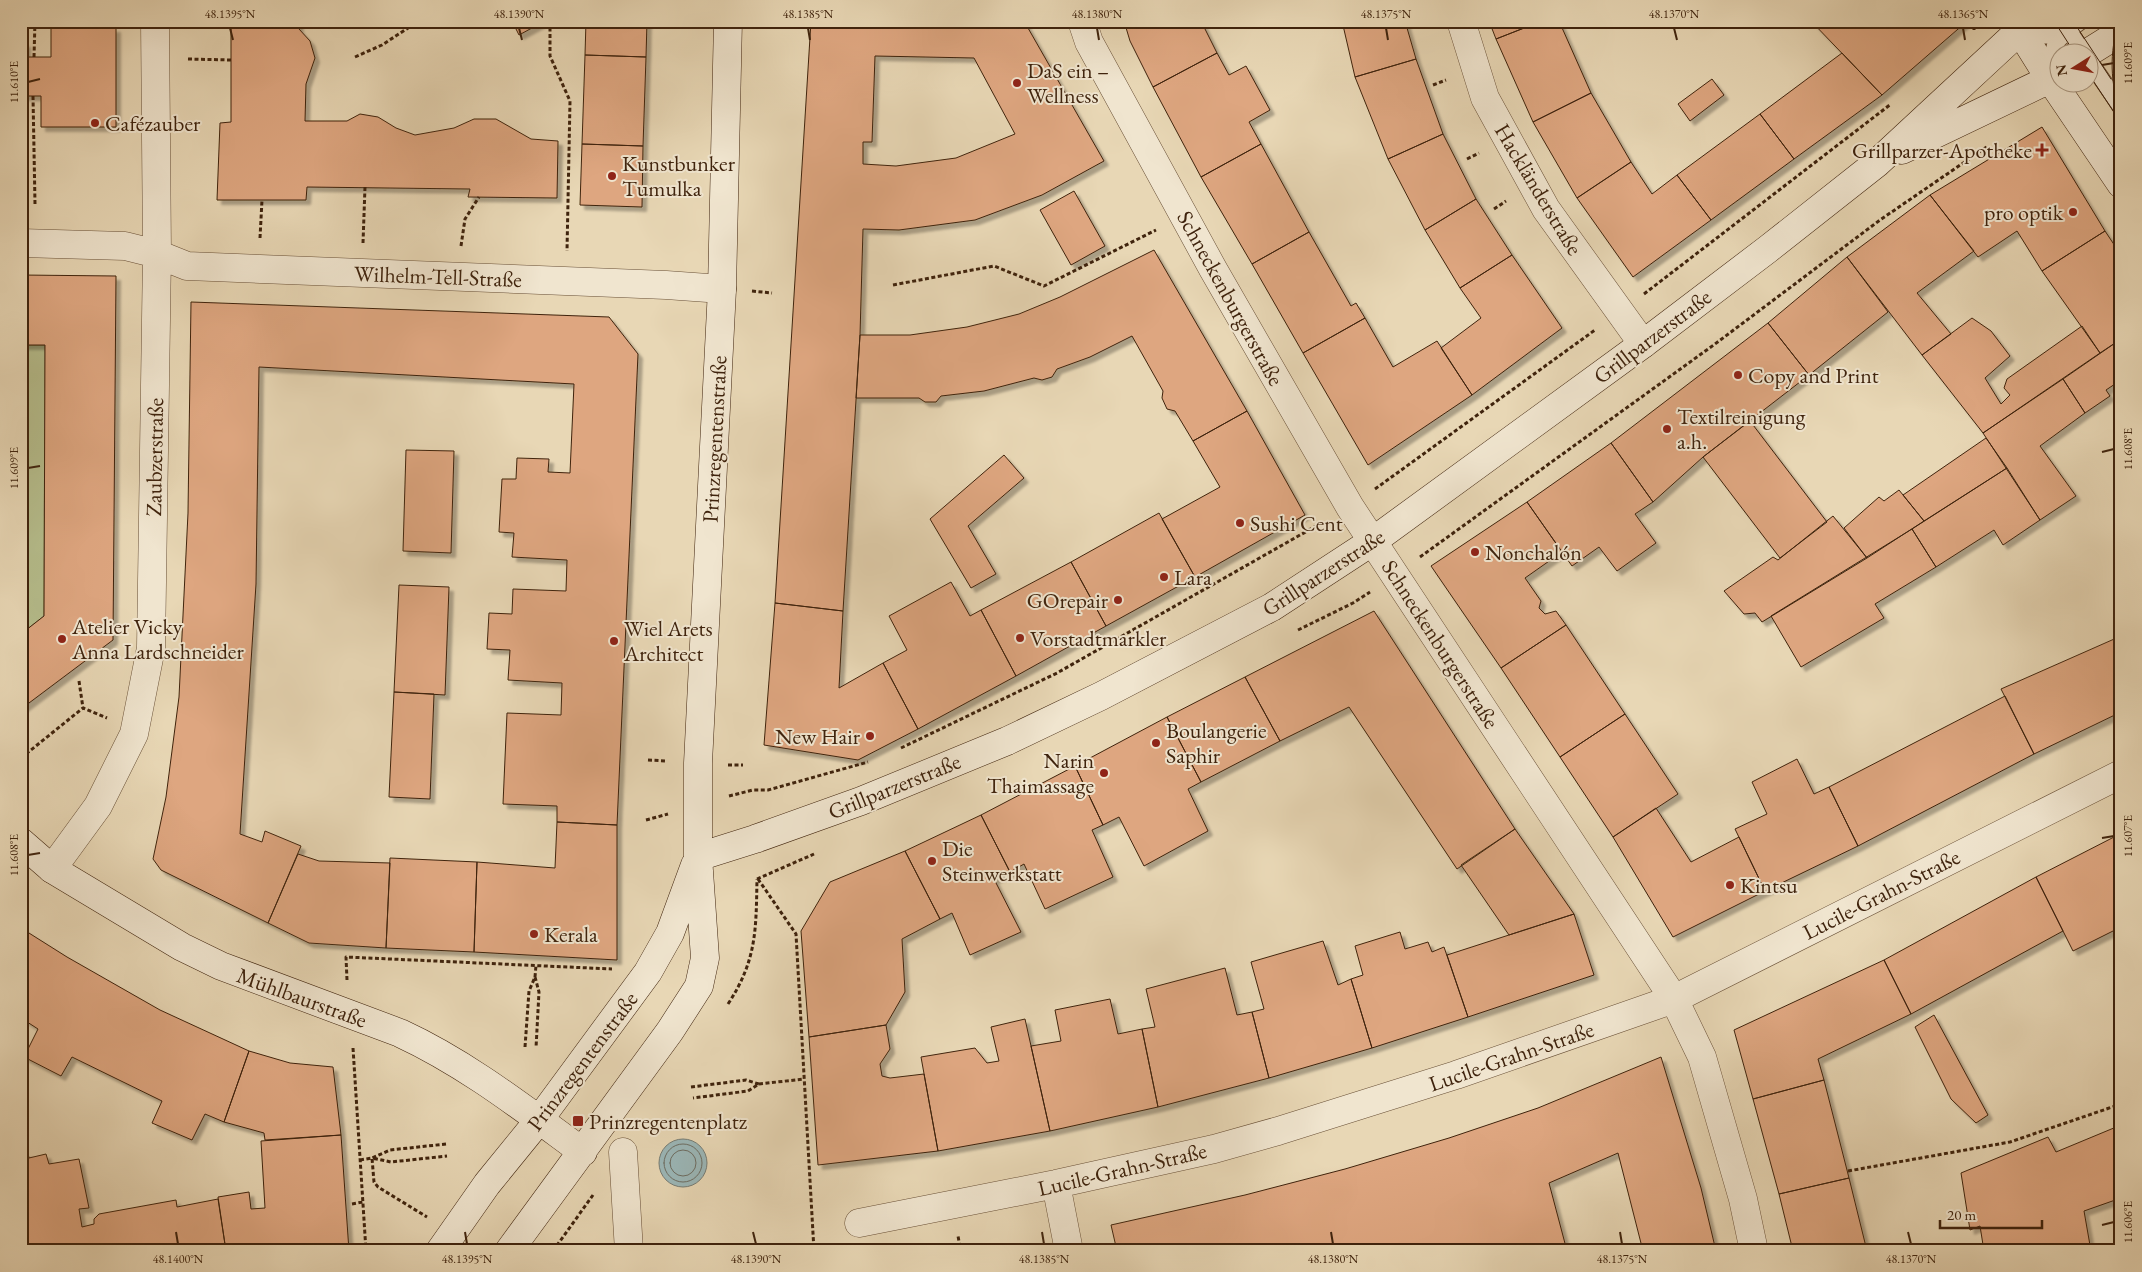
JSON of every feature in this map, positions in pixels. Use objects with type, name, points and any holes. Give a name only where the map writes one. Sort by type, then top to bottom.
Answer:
[{"type":"street","name":"Zaubzerstraße","points":[[52,869],[98,806],[134,734],[151,648],[157,254],[155,21]]},
{"type":"street","name":"Prinzregentenstraße","points":[[510,1251],[670,1031],[698,986],[704,958],[698,857],[698,763],[722,288],[728,21]]},
{"type":"street","name":"Schneckenburgerstraße","points":[[1082,21],[1089,42],[1213,269],[1350,507],[1674,999],[1702,1057],[1743,1200],[1754,1251]]},
{"type":"street","name":"Hackländerstraße","points":[[1461,21],[1485,98],[1546,209],[1643,344]]},
{"type":"street","points":[[2021,24],[2050,68]]},
{"type":"street","name":"Grillparzerstraße","points":[[698,857],[764,836],[899,786],[1078,708],[1272,607],[1373,542],[1643,344],[1877,163],[2021,24]]},
{"type":"street","points":[[2100,45],[2121,32]]},
{"type":"street","name":"Grillparzerstraße","points":[[1877,163],[2050,78]]},
{"type":"street","points":[[2065,92],[2121,184]]},
{"type":"street","name":"Wilhelm-Tell-Straße","points":[[21,244],[125,246],[157,254],[187,266],[722,288]]},
{"type":"street","name":"Lucile-Grahn-Straße","points":[[860,1223],[1056,1184],[1214,1149],[1349,1110],[1456,1076],[1674,999],[2121,774]]},
{"type":"street","name":"Mühlbaurstraße","points":[[21,842],[52,869],[182,947],[221,966],[422,1043],[487,1082],[583,1152]]},
{"type":"street","name":"Prinzregentenstraße","points":[[440,1251],[487,1184],[539,1120],[660,953],[677,918],[698,857]]},
{"type":"street","points":[[623,1152],[629,1251]]},
{"type":"street","points":[[1056,1184],[1069,1251]]},
{"type":"lane","points":[[2021,24],[2039,36],[2068,27]]},
{"type":"lane","points":[[2068,27],[2077,42]]},
{"type":"lane","points":[[2059,42],[2068,27]]},
{"type":"lane","points":[[2100,77],[2121,107]]},
{"type":"path","points":[[34,57],[35,21]]},
{"type":"path","points":[[355,57],[382,45],[411,26],[414,21]]},
{"type":"path","points":[[550,21],[550,56],[570,101],[566,281]]},
{"type":"path","points":[[188,59],[231,60]]},
{"type":"path","points":[[33,96],[35,204]]},
{"type":"path","points":[[892,752],[1057,673],[1350,507],[1619,313],[1896,100]]},
{"type":"path","points":[[362,273],[365,187]]},
{"type":"path","points":[[461,277],[464,219],[479,197]]},
{"type":"path","points":[[259,269],[262,200]]},
{"type":"path","points":[[893,285],[994,266],[1044,286],[1156,230]]},
{"type":"path","points":[[79,681],[83,708]]},
{"type":"path","points":[[83,708],[110,719]]},
{"type":"path","points":[[21,758],[83,708]]},
{"type":"path","points":[[753,790],[768,790],[875,760]]},
{"type":"path","points":[[757,878],[796,934],[814,1251]]},
{"type":"path","points":[[346,957],[620,970]]},
{"type":"path","points":[[525,1047],[529,991],[535,977],[536,965]]},
{"type":"path","points":[[535,977],[539,992],[536,1048]]},
{"type":"path","points":[[354,1068],[366,1251]]},
{"type":"path","points":[[691,1087],[746,1080],[759,1084],[804,1078]]},
{"type":"path","points":[[693,1098],[748,1091],[759,1084]]},
{"type":"path","points":[[1848,1171],[2010,1142],[2121,1104]]},
{"type":"path","points":[[360,1160],[372,1158],[390,1150],[446,1144]]},
{"type":"path","points":[[372,1158],[391,1162],[447,1156]]},
{"type":"path","points":[[372,1158],[374,1182],[378,1187],[431,1220]]},
{"type":"path","points":[[352,1204],[363,1202]]},
{"type":"green space","points":[[21,345],[45,345],[44,616],[21,634]]},
{"type":"water","points":[[678,1139],[688,1139],[697,1143],[703,1149],[706,1154],[706,1172],[697,1183],[688,1187],[678,1187],[669,1183],[663,1177],[659,1168],[659,1158],[663,1149],[669,1143]]},
{"type":"building","points":[[51,21],[104,21],[105,28],[116,28],[116,127],[41,127],[41,96],[25,96],[25,57],[51,57]]},
{"type":"building","points":[[231,21],[298,21],[299,29],[310,41],[315,58],[306,84],[305,121],[347,121],[360,114],[378,117],[396,128],[415,135],[454,128],[474,119],[496,119],[531,139],[558,141],[557,198],[468,197],[470,189],[307,187],[306,200],[217,200],[220,123],[231,122]]},
{"type":"building","points":[[512,21],[542,21],[543,22],[519,35]]},
{"type":"building","points":[[586,21],[647,21],[646,57],[585,55]]},
{"type":"building","points":[[811,21],[1024,21],[1104,161],[1042,195],[975,220],[899,230],[863,229],[860,335],[843,611],[775,603]],"holes":[[[875,56],[974,58],[1015,134],[956,158],[896,166],[863,164],[863,142],[872,142]]]},
{"type":"building","points":[[1124,21],[1201,21],[1217,53],[1153,87],[1130,41]]},
{"type":"building","points":[[1342,21],[1405,21],[1416,59],[1355,77]]},
{"type":"building","points":[[1489,21],[1542,21],[1496,39]]},
{"type":"building","points":[[1542,21],[1559,21],[1591,93],[1533,122],[1496,39]]},
{"type":"building","points":[[1811,21],[1964,21],[1965,23],[1882,95]]},
{"type":"building","points":[[21,43],[26,43],[25,96],[21,96]]},
{"type":"building","points":[[1217,53],[1229,75],[1246,66],[1270,110],[1249,122],[1261,144],[1201,177],[1153,87]]},
{"type":"building","points":[[1842,53],[1882,95],[1794,159],[1760,114]]},
{"type":"building","points":[[585,55],[646,57],[643,146],[582,144]]},
{"type":"building","points":[[1416,59],[1443,134],[1388,159],[1355,77]]},
{"type":"building","points":[[1712,79],[1724,95],[1690,121],[1678,104]]},
{"type":"building","points":[[1591,93],[1631,162],[1577,198],[1533,122]]},
{"type":"building","points":[[1760,114],[1794,159],[1711,220],[1677,175]]},
{"type":"building","points":[[2042,127],[2105,231],[2042,271],[2017,231],[1978,257],[1930,195]]},
{"type":"building","points":[[1443,134],[1476,199],[1425,230],[1388,159]]},
{"type":"building","name":"Kunstbunker Tumulka","points":[[582,144],[643,146],[642,207],[580,205]]},
{"type":"building","points":[[1261,144],[1309,232],[1252,264],[1201,177]]},
{"type":"building","points":[[1631,162],[1652,194],[1677,175],[1711,220],[1633,277],[1577,198]]},
{"type":"building","points":[[1074,191],[1105,246],[1071,265],[1040,210]]},
{"type":"building","points":[[1930,195],[1974,251],[1917,293],[1951,334],[1922,355],[1847,257]]},
{"type":"building","points":[[1476,199],[1512,255],[1460,288],[1425,230]]},
{"type":"building","points":[[2105,231],[2121,255],[2121,339],[2100,353],[2042,271]]},
{"type":"building","points":[[1309,232],[1351,306],[1356,303],[1365,318],[1303,353],[1252,264]]},
{"type":"building","points":[[1154,250],[1247,411],[1193,441],[1175,411],[1167,409],[1162,398],[1163,391],[1132,336],[1090,357],[1057,369],[1052,377],[1042,380],[1034,378],[984,391],[941,396],[936,402],[925,402],[919,398],[856,398],[860,335],[910,335],[967,327],[1019,314],[1060,297]]},
{"type":"building","points":[[1512,255],[1562,328],[1472,395],[1441,348],[1481,318],[1460,288]]},
{"type":"building","points":[[1847,257],[1888,312],[1809,375],[1768,323]]},
{"type":"building","points":[[21,275],[116,276],[113,640],[21,709],[21,634],[44,616],[45,345],[21,345]]},
{"type":"building","points":[[191,302],[609,317],[638,354],[617,825],[557,822],[557,806],[503,804],[507,713],[561,715],[562,683],[508,680],[510,650],[487,649],[489,613],[512,614],[513,589],[566,591],[567,560],[512,557],[514,533],[499,532],[502,479],[516,479],[517,458],[549,459],[548,472],[570,473],[574,384],[259,367],[256,584],[240,834],[262,842],[265,831],[301,846],[268,923],[161,870],[153,859],[166,797],[179,697],[188,513]]},
{"type":"building","points":[[1365,318],[1393,367],[1437,341],[1472,395],[1368,465],[1303,353]]},
{"type":"building","points":[[1972,318],[1991,331],[2010,356],[1985,378],[2001,404],[2010,395],[2004,388],[2007,379],[2082,326],[2100,353],[1983,433],[1922,355]]},
{"type":"building","points":[[1768,323],[1809,375],[1703,457],[1653,502],[1611,443]]},
{"type":"building","points":[[2121,339],[2121,380],[2106,390],[2110,396],[2085,413],[2063,379]]},
{"type":"building","points":[[2063,379],[2085,413],[2040,446],[2076,496],[2040,520],[1983,433]]},
{"type":"building","points":[[1247,411],[1305,515],[1195,577],[1162,519],[1220,487],[1193,441]]},
{"type":"building","points":[[1750,421],[1827,522],[1780,558],[1703,457]]},
{"type":"building","points":[[1986,438],[2007,468],[1924,521],[1903,495]]},
{"type":"building","points":[[1611,443],[1653,502],[1635,514],[1656,543],[1617,571],[1599,547],[1572,566],[1527,502]]},
{"type":"building","points":[[406,450],[454,451],[451,553],[403,551]]},
{"type":"building","points":[[1004,455],[1024,478],[968,526],[996,574],[971,588],[930,519]]},
{"type":"building","points":[[2007,468],[2040,520],[2003,545],[1994,530],[1936,567],[1912,529]]},
{"type":"building","points":[[1899,490],[1924,521],[1867,558],[1844,528],[1879,497],[1884,501]]},
{"type":"building","points":[[1527,502],[1562,552],[1525,578],[1541,601],[1539,608],[1545,614],[1556,611],[1566,625],[1501,668],[1431,566]]},
{"type":"building","points":[[1159,513],[1195,577],[1106,626],[1071,562]]},
{"type":"building","points":[[1833,516],[1867,558],[1762,622],[1755,613],[1744,614],[1724,591],[1773,557],[1778,560]]},
{"type":"building","points":[[1912,529],[1936,567],[1875,604],[1884,618],[1801,667],[1771,616]]},
{"type":"building","points":[[1071,562],[1106,626],[1016,676],[981,610]]},
{"type":"building","points":[[951,582],[970,616],[981,610],[1016,676],[918,729],[883,663],[907,650],[889,616]]},
{"type":"building","points":[[399,585],[449,587],[445,695],[394,692]]},
{"type":"building","points":[[775,603],[843,611],[839,688],[883,663],[918,729],[858,760],[764,745]]},
{"type":"building","points":[[1374,611],[1515,829],[1457,869],[1349,707],[1280,741],[1245,677]]},
{"type":"building","points":[[1566,625],[1625,714],[1560,757],[1501,668]]},
{"type":"building","points":[[2121,636],[2121,712],[2034,754],[2001,689]]},
{"type":"building","points":[[1245,677],[1280,741],[1201,782],[1167,717]]},
{"type":"building","points":[[394,692],[434,694],[430,799],[389,797]]},
{"type":"building","points":[[2005,696],[2034,754],[1858,846],[1829,787]]},
{"type":"building","points":[[1625,714],[1678,794],[1613,837],[1560,757]]},
{"type":"building","points":[[1167,717],[1201,782],[1188,789],[1208,831],[1144,866],[1119,817],[1103,825],[1075,766]]},
{"type":"building","points":[[1797,759],[1814,794],[1829,787],[1858,846],[1765,891],[1735,829],[1767,814],[1752,782]]},
{"type":"building","points":[[1075,766],[1103,825],[1092,830],[1113,877],[1045,909],[1024,864],[1010,872],[981,815]]},
{"type":"building","points":[[1656,808],[1691,862],[1739,837],[1765,891],[1673,937],[1613,837]]},
{"type":"building","points":[[981,815],[1010,872],[994,879],[1021,932],[970,955],[952,913],[940,919],[905,851]]},
{"type":"building","points":[[557,822],[617,825],[617,960],[474,952],[477,862],[555,868]]},
{"type":"building","points":[[1515,829],[1574,914],[1509,935],[1461,865]]},
{"type":"building","points":[[2116,836],[2121,847],[2121,927],[2073,951],[2036,877]]},
{"type":"building","points":[[905,851],[940,919],[902,939],[905,992],[886,1025],[809,1037],[801,931],[830,882]]},
{"type":"building","points":[[298,854],[319,861],[390,863],[386,948],[309,943],[268,923]]},
{"type":"building","points":[[390,858],[477,862],[474,952],[386,948]]},
{"type":"building","points":[[2036,877],[2063,931],[1911,1014],[1884,960]]},
{"type":"building","points":[[1574,914],[1594,975],[1468,1017],[1447,955]]},
{"type":"building","points":[[21,928],[67,957],[160,1010],[249,1051],[224,1122],[205,1114],[192,1140],[152,1123],[162,1101],[72,1057],[61,1076],[24,1057],[38,1029],[21,1018]]},
{"type":"building","points":[[1400,932],[1405,949],[1428,942],[1432,952],[1444,947],[1468,1017],[1372,1048],[1351,979],[1363,975],[1355,946]]},
{"type":"building","points":[[1323,941],[1338,985],[1351,979],[1372,1048],[1269,1078],[1252,1012],[1264,1009],[1251,962]]},
{"type":"building","points":[[1884,960],[1911,1014],[1818,1059],[1824,1080],[1753,1099],[1734,1030]]},
{"type":"building","points":[[1225,968],[1237,1015],[1252,1012],[1269,1078],[1158,1107],[1142,1029],[1155,1027],[1146,989]]},
{"type":"building","points":[[1110,999],[1118,1034],[1142,1029],[1158,1107],[1050,1131],[1031,1046],[1061,1041],[1055,1010]]},
{"type":"building","points":[[1934,1015],[1988,1115],[1976,1123],[1951,1099],[1915,1027]]},
{"type":"building","points":[[1025,1019],[1050,1131],[938,1151],[921,1057],[975,1048],[987,1063],[999,1061],[991,1027]]},
{"type":"building","points":[[886,1025],[890,1049],[880,1064],[882,1076],[890,1078],[924,1074],[938,1151],[818,1165],[809,1037]]},
{"type":"building","points":[[249,1051],[290,1063],[333,1067],[341,1135],[265,1140],[264,1133],[224,1122]]},
{"type":"building","points":[[1661,1057],[1701,1188],[1716,1251],[1643,1251],[1618,1153],[1549,1183],[1567,1251],[1117,1251],[1111,1225],[1245,1195],[1345,1169],[1449,1138],[1538,1108]]},
{"type":"building","points":[[1824,1080],[1849,1178],[1779,1194],[1753,1099]]},
{"type":"building","points":[[2121,1125],[2121,1198],[2084,1211],[2091,1251],[2007,1251],[2006,1245],[1991,1251],[1984,1251],[1980,1226],[1970,1230],[1961,1173],[2048,1137],[2056,1152]]},
{"type":"building","points":[[341,1135],[349,1251],[226,1251],[218,1197],[249,1192],[251,1209],[265,1208],[261,1141]]},
{"type":"building","points":[[28,1153],[29,1158],[46,1154],[49,1164],[79,1159],[89,1208],[79,1209],[82,1227],[94,1224],[94,1219],[99,1214],[176,1200],[177,1207],[218,1199],[226,1251],[21,1251],[21,1155]]},
{"type":"building","points":[[1849,1178],[1867,1251],[1793,1251],[1779,1194]]},
{"type":"tram line","points":[[2054,21],[2068,42]]},
{"type":"tram line","points":[[2073,21],[2111,79]]},
{"type":"tram line","points":[[2119,21],[2112,56],[2112,68],[2117,103],[2121,115]]},
{"type":"tram line","points":[[2100,91],[2121,123]]},
{"type":"place","name":"DaS ein – Wellness","points":[[1017,83]]},
{"type":"place","name":"Cafézauber","points":[[95,123]]},
{"type":"place","name":"Grillparzer-Apotheke","points":[[2042,150]]},
{"type":"place","name":"Kunstbunker Tumulka","points":[[612,176]]},
{"type":"place","name":"pro optik","points":[[2073,212]]},
{"type":"place","name":"Copy and Print","points":[[1738,375]]},
{"type":"place","name":"Textilreinigung a.h.","points":[[1667,429]]},
{"type":"place","name":"Sushi Cent","points":[[1240,523]]},
{"type":"place","name":"Nonchalón","points":[[1475,552]]},
{"type":"place","name":"Lara","points":[[1164,577]]},
{"type":"place","name":"GOrepair","points":[[1118,600]]},
{"type":"place","name":"Vorstadtmarkler","points":[[1020,638]]},
{"type":"place","name":"Atelier Vicky Anna Lardschneider","points":[[62,639]]},
{"type":"place","name":"Wiel Arets Architect","points":[[614,641]]},
{"type":"place","name":"New Hair","points":[[870,736]]},
{"type":"place","name":"Boulangerie Saphir","points":[[1156,743]]},
{"type":"place","name":"Narin Thaimassage","points":[[1104,773]]},
{"type":"place","name":"Die Steinwerkstatt","points":[[932,861]]},
{"type":"place","name":"Kintsu","points":[[1730,885]]},
{"type":"place","name":"Kerala","points":[[534,934]]},
{"type":"place","name":"Prinzregentenplatz","points":[[578,1121]]}]
